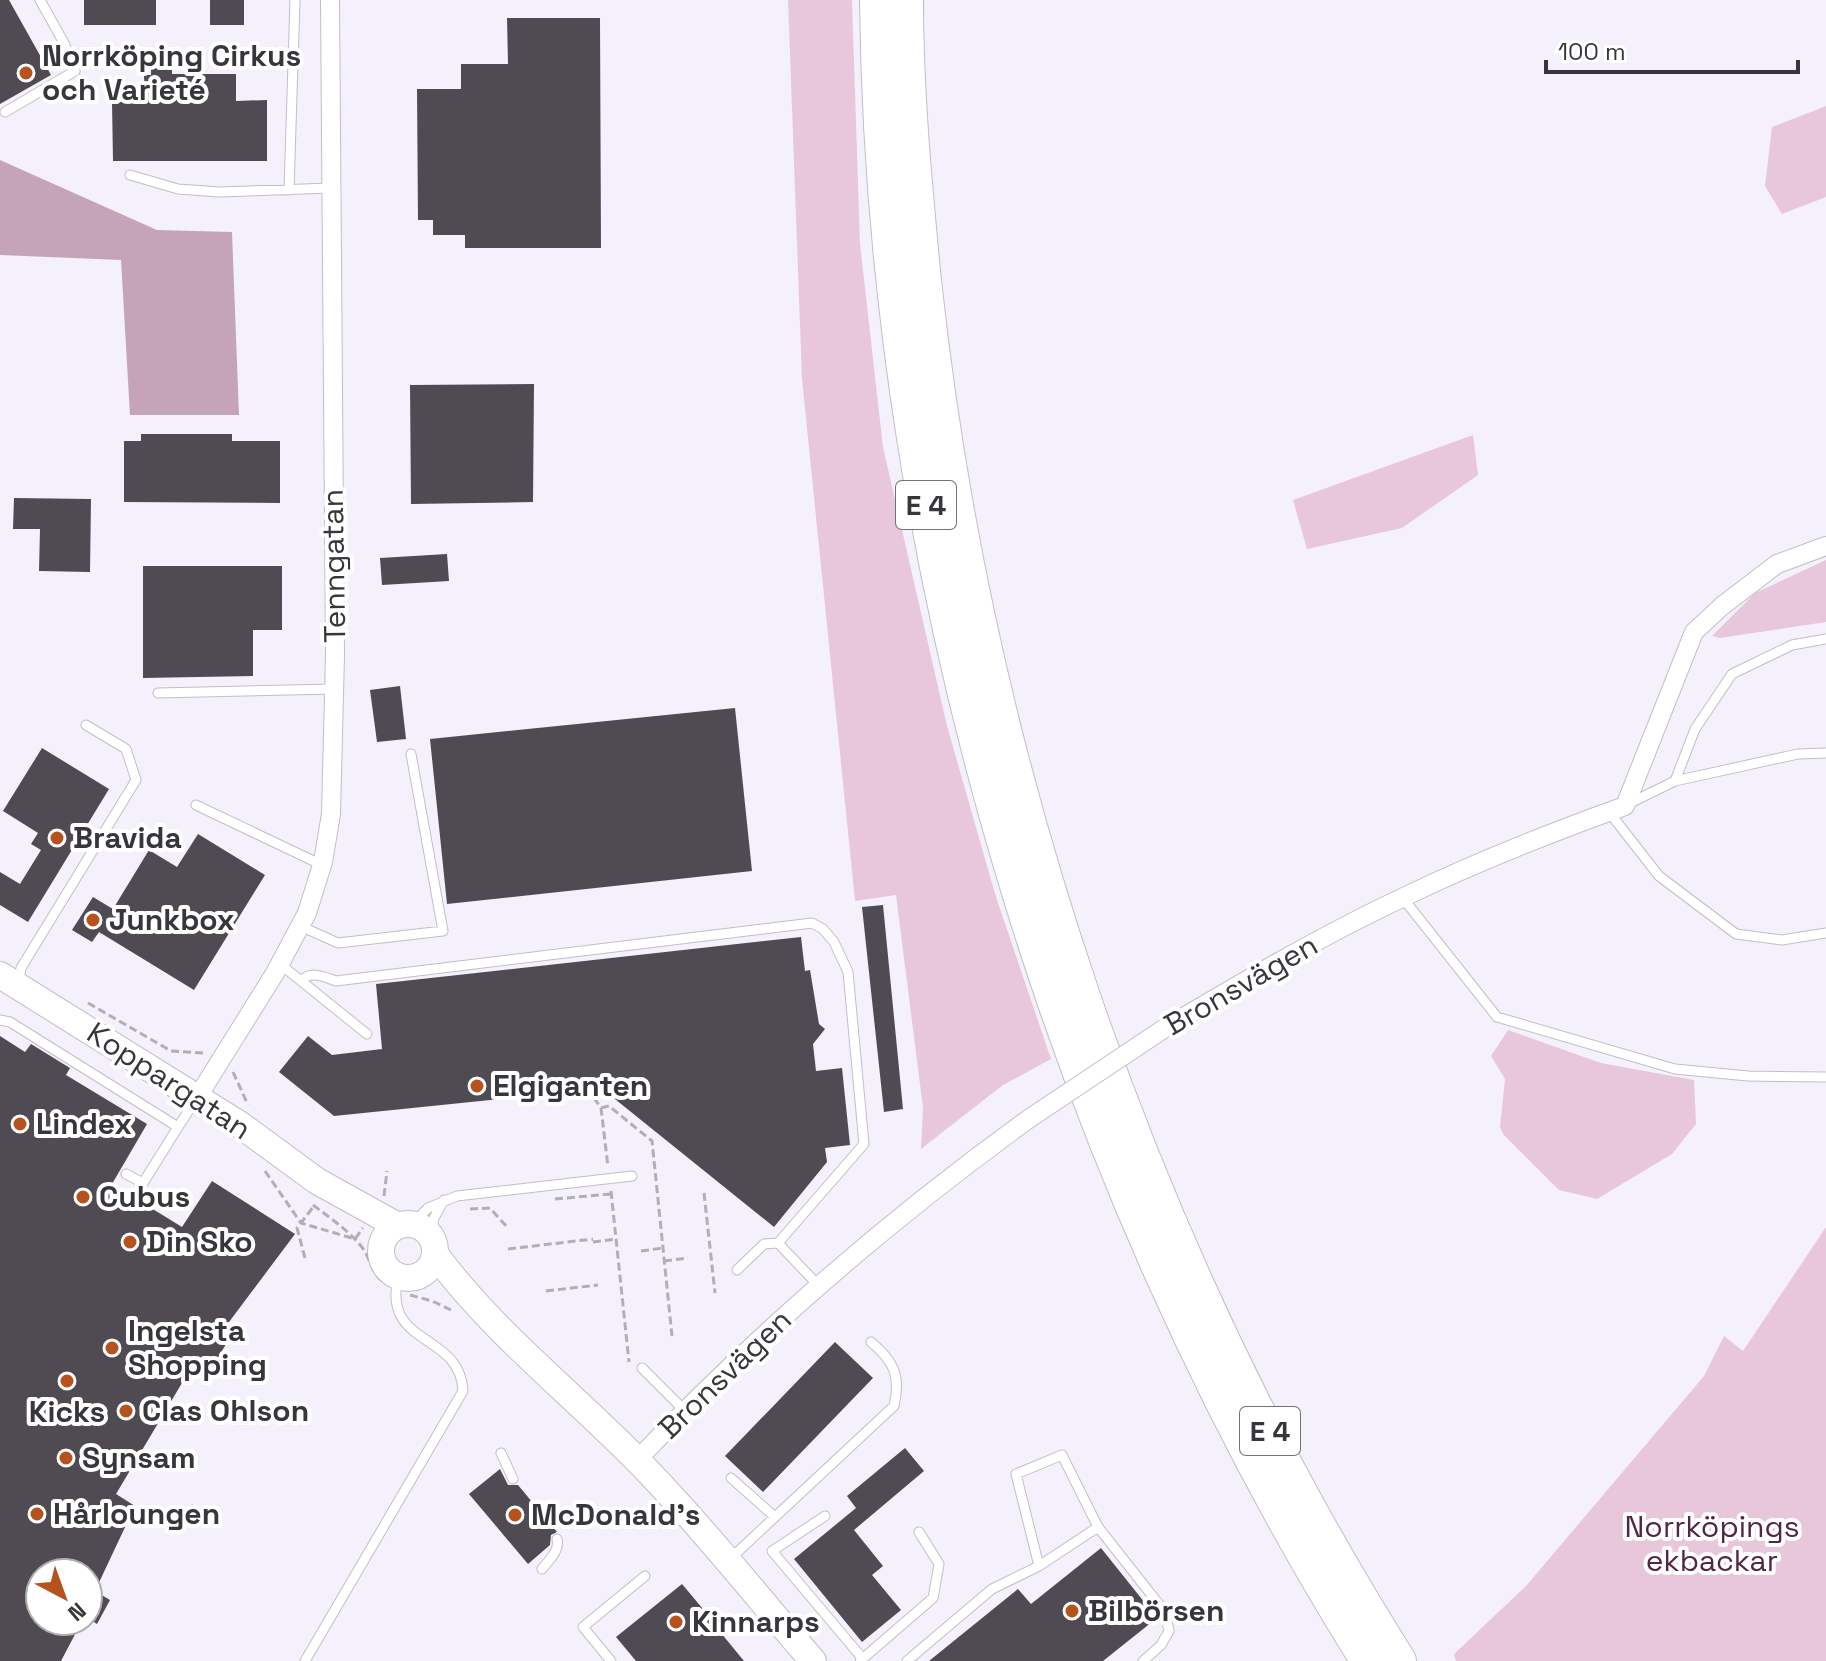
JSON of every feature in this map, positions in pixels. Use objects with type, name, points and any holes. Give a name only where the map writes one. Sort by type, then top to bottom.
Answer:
[{"type":"highway","name":"E 4","points":[[877,0],[883,184],[906,379],[948,614],[972,723],[1007,852],[1053,996],[1131,1202],[1188,1333],[1261,1478],[1368,1661]]},
{"type":"highway","name":"E 4","points":[[906,0],[914,182],[935,379],[964,546],[1001,715],[1076,983],[1158,1191],[1215,1321],[1286,1463],[1399,1661]]},
{"type":"street","name":"Tenngatan","points":[[197,1098],[280,964],[307,913],[322,865],[331,814],[335,689],[330,0]]},
{"type":"street","points":[[1617,809],[1694,632],[1777,564],[1826,546]]},
{"type":"street","name":"Bronsvägen","points":[[637,1460],[818,1285],[922,1198],[1030,1118],[1162,1030],[1402,897],[1506,850],[1617,809]]},
{"type":"street","name":"Koppargatan","points":[[6,982],[53,1007],[239,1124],[314,1196],[380,1249]]},
{"type":"street","name":"Koppargatan","points":[[314,1196],[419,1235],[501,1330],[637,1460],[728,1560],[813,1661]]},
{"type":"street","points":[[386,1235],[419,1235],[429,1269],[403,1281],[384,1266],[380,1249],[386,1235]]},
{"type":"street","name":"Koppargatan","points":[[403,1281],[449,1295],[501,1330]]},
{"type":"lane","points":[[5,112],[75,71],[64,43],[40,0]]},
{"type":"lane","points":[[289,190],[295,0]]},
{"type":"lane","points":[[130,175],[178,189],[219,192],[331,188]]},
{"type":"lane","points":[[1675,781],[1695,729],[1732,674],[1792,645],[1826,639]]},
{"type":"lane","points":[[158,693],[335,689]]},
{"type":"lane","points":[[6,982],[21,968],[136,780],[126,749],[86,725]]},
{"type":"lane","points":[[1826,753],[1798,754],[1675,781],[1617,809],[1659,876],[1736,934],[1782,940],[1826,933]]},
{"type":"lane","points":[[300,926],[338,943],[443,931],[411,754]]},
{"type":"lane","points":[[196,805],[322,865]]},
{"type":"lane","points":[[1402,897],[1497,1017],[1675,1069],[1748,1076],[1826,1077]]},
{"type":"lane","points":[[301,981],[306,976],[314,975],[336,981],[812,923],[823,929],[834,942],[848,972],[864,1144],[778,1243],[764,1244],[737,1270]]},
{"type":"lane","points":[[280,964],[367,1034]]},
{"type":"lane","points":[[0,1020],[10,1022],[178,1127]]},
{"type":"lane","points":[[126,1174],[143,1183],[197,1098]]},
{"type":"lane","points":[[419,1235],[428,1208],[457,1196],[632,1176]]},
{"type":"lane","points":[[419,1235],[444,1200]]},
{"type":"lane","points":[[778,1243],[818,1285]]},
{"type":"lane","points":[[305,1661],[454,1412],[463,1391],[463,1377],[457,1364],[402,1321],[395,1306],[403,1281]]},
{"type":"lane","points":[[728,1560],[894,1406],[898,1385],[886,1355],[871,1342]]},
{"type":"lane","points":[[642,1368],[685,1411]]},
{"type":"lane","points":[[501,1453],[513,1479]]},
{"type":"lane","points":[[1039,1566],[1016,1474],[1062,1455],[1098,1527],[1165,1612],[1169,1631],[1161,1645],[1143,1661]]},
{"type":"lane","points":[[731,1478],[775,1517]]},
{"type":"lane","points":[[825,1516],[772,1551],[862,1660],[933,1598],[939,1564],[919,1532]]},
{"type":"lane","points":[[907,1661],[992,1589],[1039,1566],[1098,1527]]},
{"type":"lane","points":[[542,1569],[555,1554],[557,1539]]},
{"type":"lane","points":[[611,1661],[583,1627],[645,1576]]},
{"type":"path","points":[[587,1088],[601,1108],[630,1366]]},
{"type":"path","points":[[601,1108],[609,1106],[652,1141],[672,1336]]},
{"type":"path","points":[[284,1184],[263,1168],[301,1223],[355,1239]]},
{"type":"path","points":[[382,1204],[387,1171]]},
{"type":"path","points":[[704,1193],[715,1293]]},
{"type":"path","points":[[305,1258],[297,1228],[314,1196],[365,1251],[378,1278],[403,1281],[457,1314]]},
{"type":"path","points":[[463,1210],[490,1208],[507,1227]]},
{"type":"path","points":[[508,1249],[616,1239]]},
{"type":"path","points":[[641,1251],[663,1248]]},
{"type":"path","points":[[664,1261],[688,1258]]},
{"type":"path","points":[[546,1291],[598,1285]]},
{"type":"green space","points":[[788,0],[852,0],[860,244],[883,447],[947,726],[996,897],[1051,1059],[1003,1085],[921,1149],[923,1108],[896,895],[855,901],[802,379]]},
{"type":"green space","points":[[1826,106],[1826,197],[1782,214],[1765,186],[1772,127]]},
{"type":"green space","points":[[1473,435],[1478,475],[1402,528],[1307,549],[1293,500]]},
{"type":"green space","points":[[1826,560],[1826,622],[1720,638],[1712,636],[1755,593]]},
{"type":"green space","points":[[1508,1030],[1601,1063],[1694,1080],[1696,1124],[1672,1154],[1597,1199],[1559,1190],[1503,1134],[1500,1127],[1505,1079],[1491,1056]]},
{"type":"green space","name":"Norrköpings ekbackar","points":[[1826,1227],[1826,1661],[1456,1661],[1454,1654],[1526,1586],[1704,1376],[1724,1336],[1743,1351]]},
{"type":"shaded area","points":[[0,160],[157,230],[232,232],[239,415],[130,415],[121,260],[0,255]]},
{"type":"building","points":[[0,0],[9,0],[51,75],[0,104]]},
{"type":"building","points":[[84,0],[156,0],[156,25],[84,25]]},
{"type":"building","points":[[210,0],[244,0],[244,25],[210,25]]},
{"type":"building","points":[[507,18],[600,18],[601,248],[465,248],[465,235],[433,235],[433,220],[418,220],[417,89],[461,89],[461,64],[508,64]]},
{"type":"building","points":[[172,52],[172,74],[236,74],[236,101],[267,100],[267,161],[113,161],[112,102],[145,102],[144,75],[151,75],[151,53]]},
{"type":"building","points":[[534,384],[533,502],[411,504],[410,385]]},
{"type":"building","points":[[141,434],[232,434],[232,441],[280,441],[280,503],[124,502],[124,441],[141,441]]},
{"type":"building","points":[[14,498],[91,499],[90,572],[39,571],[40,529],[13,529]]},
{"type":"building","points":[[447,554],[449,581],[382,585],[380,558]]},
{"type":"building","points":[[143,566],[282,566],[282,630],[253,630],[253,676],[143,678]]},
{"type":"building","points":[[400,686],[406,739],[377,742],[370,690]]},
{"type":"building","points":[[735,708],[752,871],[447,904],[430,739]]},
{"type":"building","name":"Bravida","points":[[42,748],[109,789],[28,922],[0,905],[0,872],[20,884],[41,850],[31,844],[38,833],[3,811]]},
{"type":"building","points":[[198,834],[265,875],[194,990],[99,932],[92,942],[72,930],[93,897],[113,909],[149,850],[177,867]]},
{"type":"building","points":[[883,905],[903,1109],[884,1112],[862,907]]},
{"type":"building","points":[[801,937],[805,971],[810,970],[819,1024],[825,1029],[813,1044],[816,1071],[842,1068],[850,1145],[825,1148],[827,1162],[774,1227],[600,1087],[334,1116],[279,1072],[308,1036],[332,1055],[382,1049],[376,984]]},
{"type":"building","name":"Ingelsta Shopping","points":[[0,1036],[25,1052],[31,1044],[70,1068],[66,1075],[147,1124],[112,1184],[182,1227],[212,1181],[295,1234],[217,1338],[226,1344],[214,1365],[198,1356],[116,1494],[135,1506],[104,1572],[104,1557],[24,1557],[24,1637],[74,1637],[61,1661],[0,1661]]},
{"type":"building","points":[[835,1342],[873,1378],[763,1492],[725,1456]]},
{"type":"building","points":[[905,1448],[924,1471],[854,1530],[883,1566],[872,1575],[901,1610],[862,1642],[794,1559],[856,1508],[847,1496]]},
{"type":"building","name":"McDonald's","points":[[500,1469],[508,1485],[518,1485],[557,1532],[551,1535],[550,1545],[528,1564],[469,1494]]},
{"type":"building","name":"Bilbörsen","points":[[1101,1548],[1157,1618],[1103,1661],[929,1661],[1018,1589],[1031,1604]]},
{"type":"building","name":"Kinnarps","points":[[682,1584],[713,1621],[721,1624],[721,1633],[744,1661],[636,1661],[616,1637]]},
{"type":"building","name":"Ingelsta Shopping","points":[[104,1596],[110,1600],[104,1611]]},
{"type":"place","name":"Norrköping Cirkus och Varieté","points":[[26,73]]},
{"type":"place","name":"Bravida","points":[[57,838]]},
{"type":"place","name":"Junkbox","points":[[93,920]]},
{"type":"place","name":"Elgiganten","points":[[477,1086]]},
{"type":"place","name":"Lindex","points":[[20,1124]]},
{"type":"place","name":"Cubus","points":[[83,1197]]},
{"type":"place","name":"Din Sko","points":[[130,1242]]},
{"type":"place","name":"Ingelsta Shopping","points":[[112,1348]]},
{"type":"place","name":"Kicks","points":[[67,1381]]},
{"type":"place","name":"Clas Ohlson","points":[[126,1411]]},
{"type":"place","name":"Synsam","points":[[66,1458]]},
{"type":"place","name":"Hårloungen","points":[[37,1514]]},
{"type":"place","name":"McDonald's","points":[[515,1515]]},
{"type":"place","name":"Bilbörsen","points":[[1072,1611]]},
{"type":"place","name":"Kinnarps","points":[[676,1622]]}]
